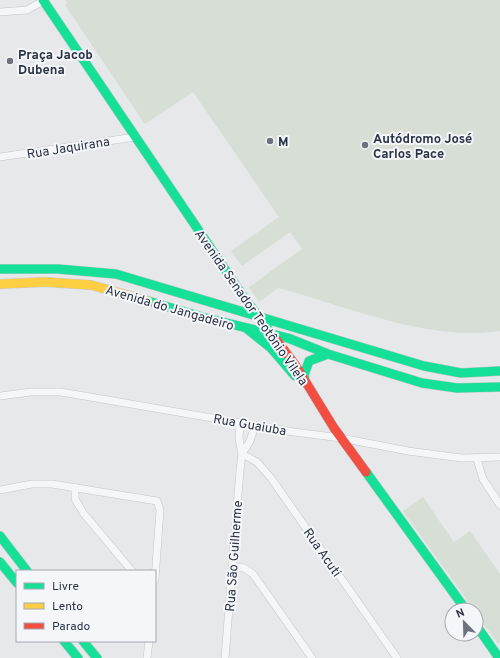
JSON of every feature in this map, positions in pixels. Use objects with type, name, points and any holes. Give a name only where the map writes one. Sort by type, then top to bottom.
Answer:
[{"type":"street","points":[[0,12],[27,10],[43,0]]},
{"type":"street","name":"Avenida Senador Teotônio Vilela","points":[[43,0],[258,317],[296,366],[305,383],[341,438],[460,602]]},
{"type":"street","name":"Rua Jaquirana","points":[[0,157],[135,137]]},
{"type":"street","points":[[27,267],[28,282]]},
{"type":"street","name":"Avenida do Jangadeiro","points":[[0,269],[27,267],[74,269],[116,274],[424,366],[461,373],[500,371]]},
{"type":"street","name":"Avenida do Jangadeiro","points":[[0,284],[28,282],[91,285],[246,328],[288,338],[328,354],[422,384],[470,388],[500,387]]},
{"type":"street","points":[[246,328],[271,348],[294,375],[305,383]]},
{"type":"street","points":[[305,383],[304,374],[309,361],[328,354]]},
{"type":"street","name":"Rua Guaiuba","points":[[0,396],[32,392],[61,392],[240,423],[341,438],[408,451],[476,459],[500,457]]},
{"type":"street","name":"Rua São Guilherme","points":[[226,657],[237,498],[242,454],[239,438],[240,423]]},
{"type":"street","name":"Rua São Guilherme","points":[[242,454],[250,441],[255,425]]},
{"type":"street","name":"Rua Acuti","points":[[242,454],[257,462],[271,478],[397,658]]},
{"type":"street","points":[[476,459],[483,480],[500,505]]},
{"type":"street","points":[[0,490],[32,484],[52,484],[154,500],[159,503],[160,510],[156,570]]},
{"type":"street","points":[[75,487],[75,499],[84,514],[131,570]]},
{"type":"street","points":[[0,536],[26,570]]},
{"type":"street","points":[[0,564],[16,583]]},
{"type":"street","points":[[232,566],[244,568],[253,574],[312,658]]},
{"type":"street","points":[[484,636],[499,658]]},
{"type":"street","points":[[65,642],[78,658]]},
{"type":"street","points":[[84,642],[96,658]]},
{"type":"street","points":[[147,658],[149,642]]},
{"type":"shaded area","name":"Autódromo José Carlos Pace","points":[[65,0],[500,0],[500,331],[473,333],[416,327],[278,288],[259,302],[249,287],[302,249],[290,232],[242,266],[231,251],[279,217],[193,92],[145,124],[65,5],[68,3]]},
{"type":"shaded area","points":[[423,497],[454,542],[470,531],[500,574],[500,642],[498,644],[484,624],[484,602],[468,602],[403,511]]},
{"type":"traffic: fast","points":[[43,0],[245,299],[275,338]]},
{"type":"traffic: fast","points":[[0,269],[58,269],[116,274],[424,366],[461,373],[500,371]]},
{"type":"traffic: fast","points":[[148,301],[202,317],[288,338],[328,354],[422,383],[457,388],[500,387]]},
{"type":"traffic: fast","points":[[246,328],[271,348],[295,376]]},
{"type":"traffic: fast","points":[[305,383],[304,375],[309,361],[328,354]]},
{"type":"traffic: fast","points":[[366,472],[460,602]]},
{"type":"traffic: fast","points":[[0,536],[26,570]]},
{"type":"traffic: fast","points":[[0,562],[16,582]]},
{"type":"traffic: fast","points":[[484,636],[499,658]]},
{"type":"traffic: fast","points":[[65,642],[78,658]]},
{"type":"traffic: fast","points":[[84,642],[97,658]]},
{"type":"traffic: slow","points":[[0,284],[45,282],[91,285],[148,301]]},
{"type":"traffic: jam","points":[[275,338],[296,366],[334,428],[366,472]]},
{"type":"place","name":"Praça Jacob Dubena","points":[[10,61]]},
{"type":"place","name":"M","points":[[270,141]]},
{"type":"place","name":"Autódromo José Carlos Pace","points":[[365,145]]}]
